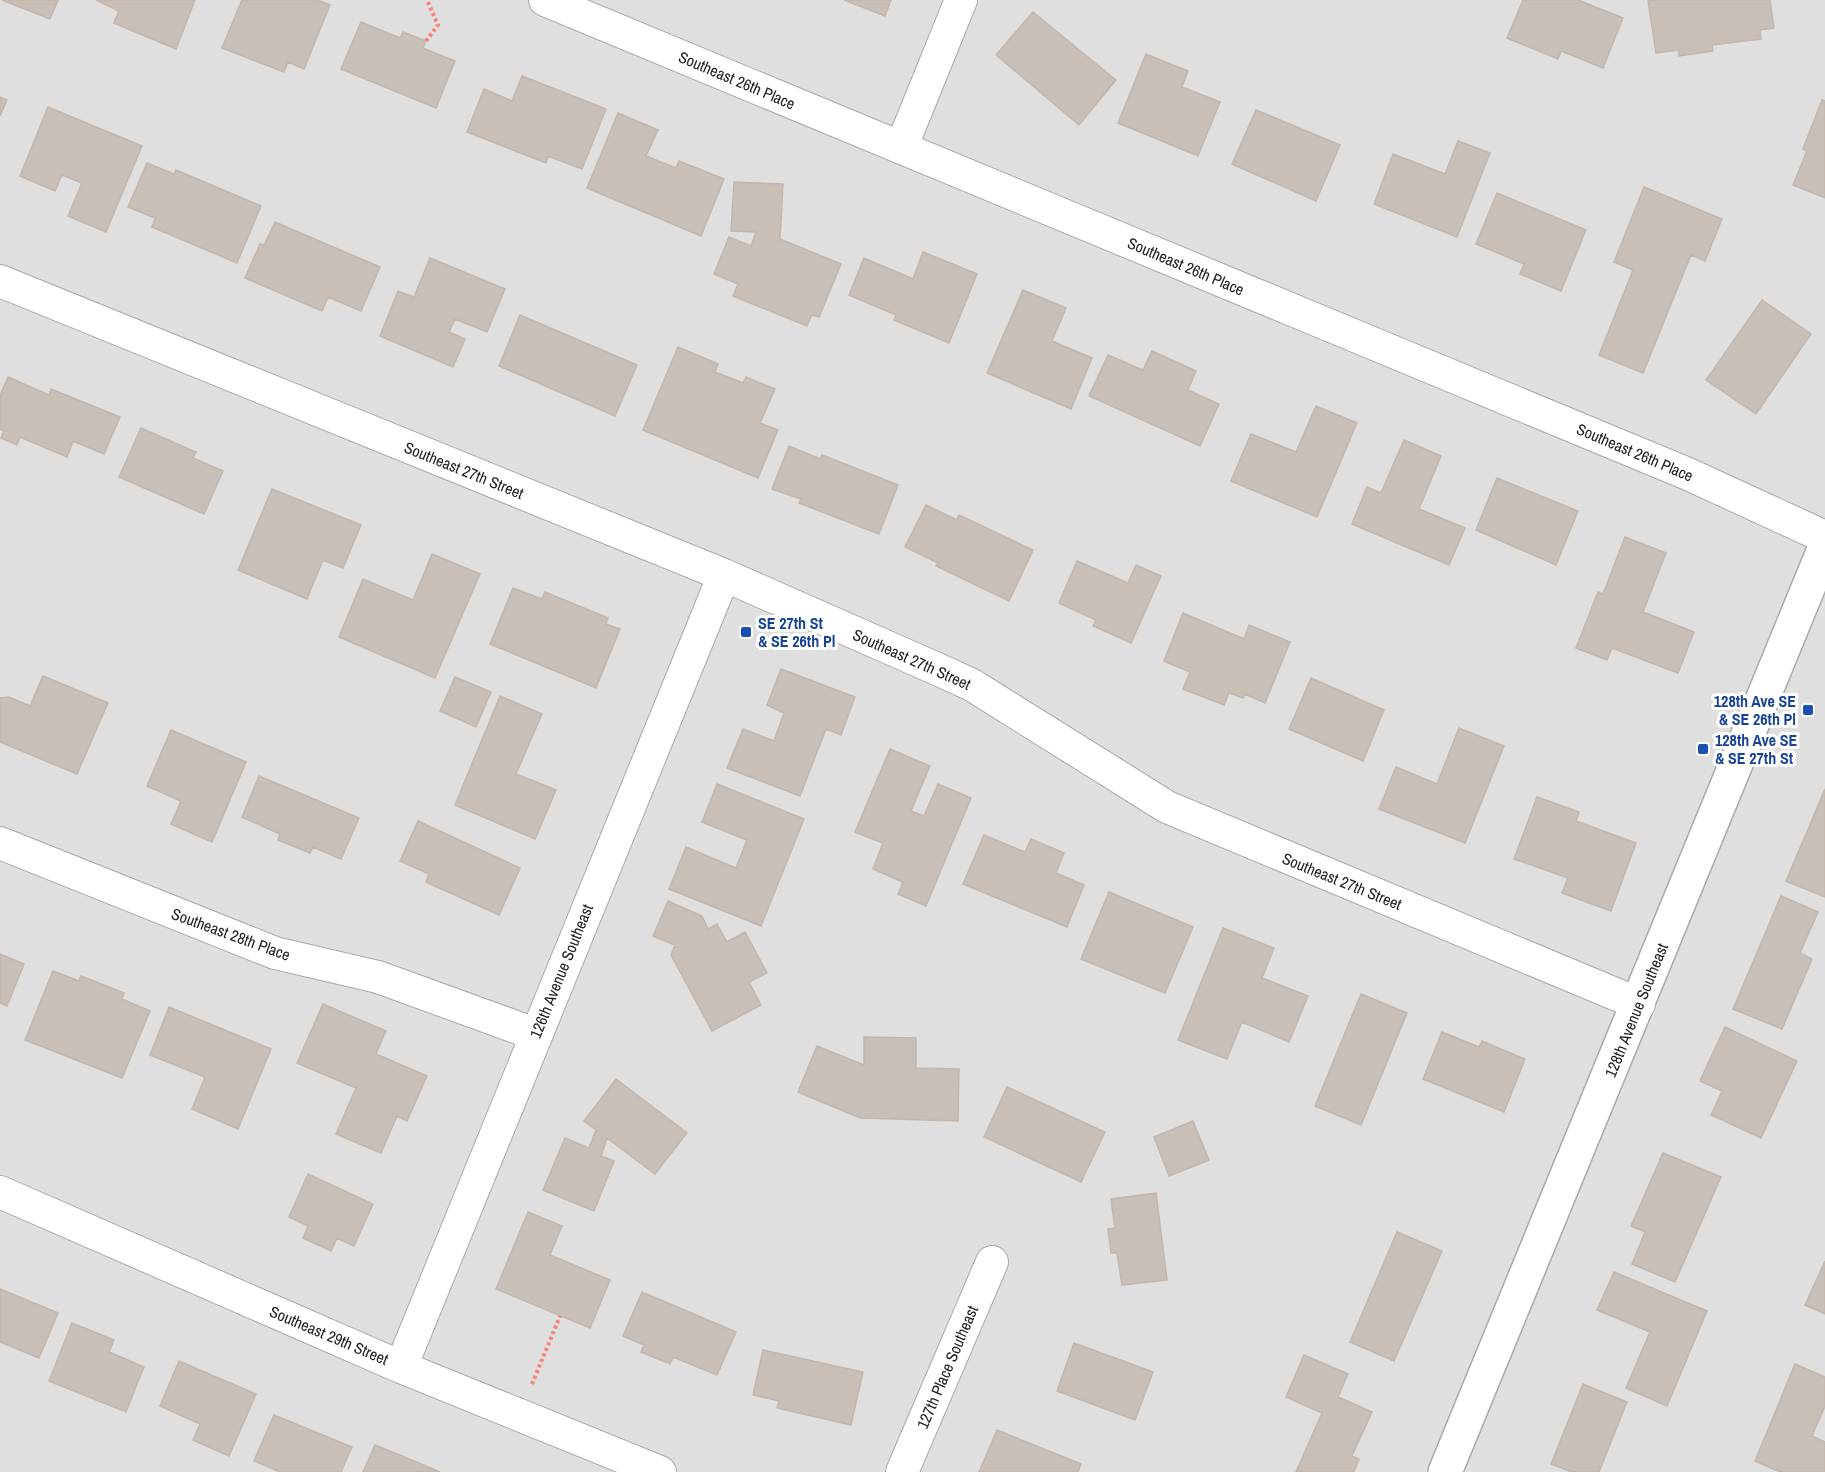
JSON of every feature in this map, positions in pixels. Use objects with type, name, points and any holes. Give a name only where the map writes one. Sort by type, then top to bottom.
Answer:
[{"type":"street","name":"Southeast 26th Place","points":[[545,0],[1688,474],[1825,537]]},
{"type":"street","points":[[901,148],[961,0]]},
{"type":"street","name":"Southeast 27th Street","points":[[0,281],[724,575],[972,685],[1167,807],[1639,1004]]},
{"type":"street","name":"128th Avenue Southeast","points":[[1445,1472],[1825,547]]},
{"type":"street","name":"126th Avenue Southeast","points":[[401,1366],[724,575]]},
{"type":"street","name":"Southeast 28th Place","points":[[0,843],[275,953],[378,977],[535,1034]]},
{"type":"street","name":"Southeast 29th Street","points":[[0,1192],[401,1366],[660,1472]]},
{"type":"street","name":"127th Place Southeast","points":[[902,1472],[992,1262]]},
{"type":"path","points":[[426,41],[438,25],[427,0]]},
{"type":"path","points":[[519,1415],[560,1316]]},
{"type":"shaded area","points":[[0,0],[1825,0],[1825,1472],[0,1472]]},
{"type":"building","points":[[2,0],[58,0],[50,19]]},
{"type":"building","points":[[96,0],[195,0],[176,49],[114,23],[119,11]]},
{"type":"building","points":[[242,0],[317,0],[330,5],[304,69],[288,62],[284,72],[222,48]]},
{"type":"building","points":[[844,0],[891,0],[885,16]]},
{"type":"building","points":[[1523,0],[1578,0],[1623,18],[1603,68],[1561,51],[1558,59],[1507,38]]},
{"type":"building","points":[[1648,0],[1770,0],[1774,28],[1760,30],[1761,39],[1712,45],[1713,51],[1679,56],[1679,50],[1656,53]]},
{"type":"building","points":[[1033,12],[1116,80],[1079,125],[996,55]]},
{"type":"building","points":[[361,22],[400,38],[403,32],[426,41],[423,48],[455,61],[436,108],[341,69]]},
{"type":"building","points":[[1146,54],[1188,71],[1182,87],[1220,102],[1198,156],[1118,123]]},
{"type":"building","points":[[522,76],[606,109],[582,169],[548,156],[546,163],[467,132],[484,89],[512,101]]},
{"type":"building","points":[[0,97],[7,100],[0,116]]},
{"type":"building","points":[[1822,100],[1825,101],[1825,198],[1793,185],[1807,151],[1803,149]]},
{"type":"building","points":[[48,107],[142,146],[106,232],[68,216],[82,183],[62,175],[55,191],[20,176]]},
{"type":"building","points":[[1256,110],[1340,145],[1316,201],[1232,164]]},
{"type":"building","points":[[618,113],[658,130],[646,156],[676,168],[679,161],[724,179],[701,236],[587,188]]},
{"type":"building","points":[[1458,141],[1490,153],[1457,237],[1374,204],[1393,154],[1445,174]]},
{"type":"building","points":[[147,163],[174,174],[176,170],[261,206],[237,263],[152,227],[155,218],[128,207]]},
{"type":"building","points":[[734,182],[783,184],[780,239],[841,264],[819,317],[812,315],[807,326],[733,296],[738,284],[714,274],[729,237],[751,246],[756,232],[731,231]]},
{"type":"building","points":[[1644,187],[1722,219],[1705,261],[1691,255],[1643,373],[1599,355],[1633,270],[1614,262]]},
{"type":"building","points":[[1497,193],[1586,230],[1561,291],[1520,274],[1524,264],[1476,244]]},
{"type":"building","points":[[275,222],[380,267],[361,311],[328,297],[322,311],[245,278],[260,244],[264,245]]},
{"type":"building","points":[[923,252],[977,274],[949,343],[894,320],[896,315],[849,295],[864,258],[913,279]]},
{"type":"building","points":[[430,258],[505,289],[487,332],[455,319],[449,332],[465,339],[453,367],[380,336],[398,291],[414,297]]},
{"type":"building","points":[[1023,290],[1066,308],[1052,341],[1092,358],[1071,409],[987,373]]},
{"type":"building","points":[[1762,300],[1811,334],[1756,414],[1706,380]]},
{"type":"building","points":[[520,315],[637,365],[615,416],[499,366]]},
{"type":"building","points":[[678,347],[718,364],[715,372],[743,383],[746,377],[775,389],[760,423],[778,430],[758,478],[643,430]]},
{"type":"building","points":[[1152,351],[1196,371],[1188,390],[1219,404],[1200,446],[1089,396],[1108,355],[1143,370]]},
{"type":"building","points":[[8,377],[49,395],[51,389],[120,417],[104,454],[73,441],[67,457],[20,437],[17,445],[1,438],[4,431],[0,429],[0,396]]},
{"type":"building","points":[[1316,406],[1357,423],[1317,517],[1231,481],[1251,434],[1296,452]]},
{"type":"building","points":[[141,428],[196,452],[193,458],[223,471],[204,514],[119,477]]},
{"type":"building","points":[[1404,440],[1441,456],[1419,509],[1465,528],[1449,565],[1352,524],[1367,487],[1381,493]]},
{"type":"building","points":[[789,446],[820,459],[822,455],[898,485],[879,534],[799,503],[801,499],[772,489]]},
{"type":"building","points":[[1497,478],[1578,511],[1556,565],[1476,530]]},
{"type":"building","points":[[272,489],[361,525],[343,568],[323,560],[307,599],[238,570]]},
{"type":"building","points":[[926,505],[957,520],[959,515],[1033,550],[1009,601],[936,566],[938,563],[905,547]]},
{"type":"building","points":[[1625,537],[1666,553],[1643,612],[1694,632],[1678,673],[1612,648],[1607,660],[1576,648],[1598,592],[1603,594]]},
{"type":"building","points":[[432,554],[480,574],[435,678],[339,637],[363,579],[413,600]]},
{"type":"building","points":[[1077,561],[1128,583],[1136,565],[1161,576],[1131,643],[1093,626],[1096,620],[1059,603]]},
{"type":"building","points":[[513,588],[542,599],[545,592],[608,618],[606,624],[620,629],[596,688],[490,644]]},
{"type":"building","points":[[1183,613],[1244,639],[1249,625],[1290,642],[1265,703],[1245,694],[1243,698],[1229,693],[1224,705],[1183,689],[1190,672],[1164,661]]},
{"type":"building","points":[[781,669],[855,697],[841,735],[826,729],[800,796],[727,768],[743,729],[774,741],[784,713],[767,705]]},
{"type":"building","points":[[43,676],[108,703],[77,774],[0,742],[0,698],[9,697],[30,706]]},
{"type":"building","points":[[455,677],[491,692],[476,727],[440,711]]},
{"type":"building","points":[[1311,678],[1384,710],[1363,761],[1289,729]]},
{"type":"building","points":[[500,696],[542,714],[516,774],[556,790],[535,839],[455,805]]},
{"type":"building","points":[[1459,728],[1504,746],[1465,843],[1379,809],[1396,767],[1437,784]]},
{"type":"building","points":[[171,730],[246,762],[212,842],[171,824],[181,801],[147,786]]},
{"type":"building","points":[[890,749],[930,766],[911,811],[924,816],[938,784],[971,798],[926,906],[898,894],[903,882],[873,869],[883,843],[855,832]]},
{"type":"building","points":[[259,776],[359,818],[341,859],[313,847],[310,853],[278,840],[280,834],[242,817]]},
{"type":"building","points":[[717,784],[804,819],[761,926],[669,889],[686,847],[736,868],[747,840],[702,822]]},
{"type":"building","points":[[1825,789],[1825,897],[1786,881]]},
{"type":"building","points":[[1537,797],[1579,812],[1576,821],[1636,843],[1611,911],[1562,893],[1568,878],[1514,859]]},
{"type":"building","points":[[418,821],[520,868],[499,915],[426,882],[429,874],[400,861]]},
{"type":"building","points":[[984,835],[1025,852],[1031,839],[1064,853],[1056,873],[1084,885],[1067,927],[963,884]]},
{"type":"building","points":[[1109,892],[1193,927],[1165,993],[1081,959]]},
{"type":"building","points":[[1781,896],[1818,912],[1800,953],[1812,959],[1782,1029],[1733,1009]]},
{"type":"building","points":[[668,901],[702,916],[708,929],[717,924],[727,942],[745,932],[767,973],[749,982],[761,1005],[712,1031],[671,955],[675,945],[653,936]]},
{"type":"building","points":[[1223,928],[1274,948],[1262,978],[1308,996],[1289,1042],[1242,1022],[1227,1059],[1178,1040]]},
{"type":"building","points":[[0,954],[24,964],[7,1006],[0,1003]]},
{"type":"building","points":[[53,971],[79,981],[81,976],[124,993],[122,999],[150,1011],[122,1078],[25,1040]]},
{"type":"building","points":[[1361,994],[1407,1013],[1361,1125],[1315,1106]]},
{"type":"building","points":[[323,1004],[386,1031],[376,1054],[427,1076],[407,1121],[397,1116],[381,1153],[336,1134],[356,1088],[297,1063]]},
{"type":"building","points":[[169,1007],[271,1049],[238,1129],[192,1109],[205,1077],[150,1055]]},
{"type":"building","points":[[1725,1027],[1797,1061],[1761,1138],[1711,1115],[1722,1091],[1700,1081]]},
{"type":"building","points":[[1442,1032],[1479,1047],[1482,1041],[1525,1059],[1504,1112],[1423,1079]]},
{"type":"building","points":[[864,1037],[916,1038],[916,1068],[959,1069],[958,1121],[860,1118],[798,1092],[817,1046],[864,1065]]},
{"type":"building","points":[[616,1079],[687,1133],[655,1174],[607,1138],[601,1156],[614,1161],[594,1211],[543,1190],[565,1138],[589,1148],[596,1130],[584,1121]]},
{"type":"building","points":[[1007,1087],[1105,1132],[1081,1182],[984,1137]]},
{"type":"building","points":[[1193,1121],[1209,1160],[1169,1176],[1154,1137]]},
{"type":"building","points":[[1663,1153],[1721,1177],[1675,1282],[1632,1264],[1645,1232],[1631,1226]]},
{"type":"building","points":[[308,1174],[373,1204],[354,1246],[337,1238],[331,1251],[303,1238],[308,1226],[289,1217]]},
{"type":"building","points":[[1156,1193],[1167,1280],[1122,1285],[1117,1253],[1111,1253],[1108,1229],[1115,1228],[1111,1199]]},
{"type":"building","points":[[528,1212],[562,1226],[550,1255],[610,1280],[590,1328],[496,1289]]},
{"type":"building","points":[[1397,1232],[1442,1251],[1394,1361],[1350,1342]]},
{"type":"building","points":[[1825,1261],[1825,1314],[1805,1305]]},
{"type":"building","points":[[1614,1272],[1707,1311],[1667,1406],[1626,1388],[1650,1332],[1597,1310]]},
{"type":"building","points":[[0,1289],[58,1313],[39,1358],[0,1342]]},
{"type":"building","points":[[642,1292],[736,1332],[717,1375],[673,1357],[670,1364],[641,1352],[644,1345],[623,1336]]},
{"type":"building","points":[[72,1323],[114,1340],[109,1352],[144,1367],[126,1412],[49,1381]]},
{"type":"building","points":[[1074,1343],[1153,1372],[1135,1420],[1057,1391]]},
{"type":"building","points":[[763,1350],[863,1372],[851,1425],[777,1408],[779,1401],[753,1395]]},
{"type":"building","points":[[1304,1355],[1348,1374],[1338,1397],[1372,1412],[1352,1456],[1359,1459],[1354,1472],[1296,1472],[1322,1413],[1286,1397]]},
{"type":"building","points":[[179,1361],[256,1394],[229,1456],[193,1440],[200,1424],[160,1406]]},
{"type":"building","points":[[1795,1364],[1825,1377],[1825,1406],[1812,1436],[1825,1442],[1825,1472],[1780,1472],[1755,1461]]},
{"type":"building","points":[[1583,1384],[1627,1402],[1599,1472],[1572,1472],[1551,1464]]},
{"type":"building","points":[[274,1415],[352,1447],[341,1472],[280,1472],[254,1461]]},
{"type":"building","points":[[997,1430],[1081,1464],[1078,1472],[979,1472]]},
{"type":"building","points":[[375,1445],[402,1456],[440,1472],[363,1472]]},
{"type":"place","name":"SE 27th St & SE 26th Pl","points":[[746,632]]},
{"type":"place","name":"128th Ave SE & SE 26th Pl","points":[[1808,710]]},
{"type":"place","name":"128th Ave SE & SE 27th St","points":[[1703,749]]}]
